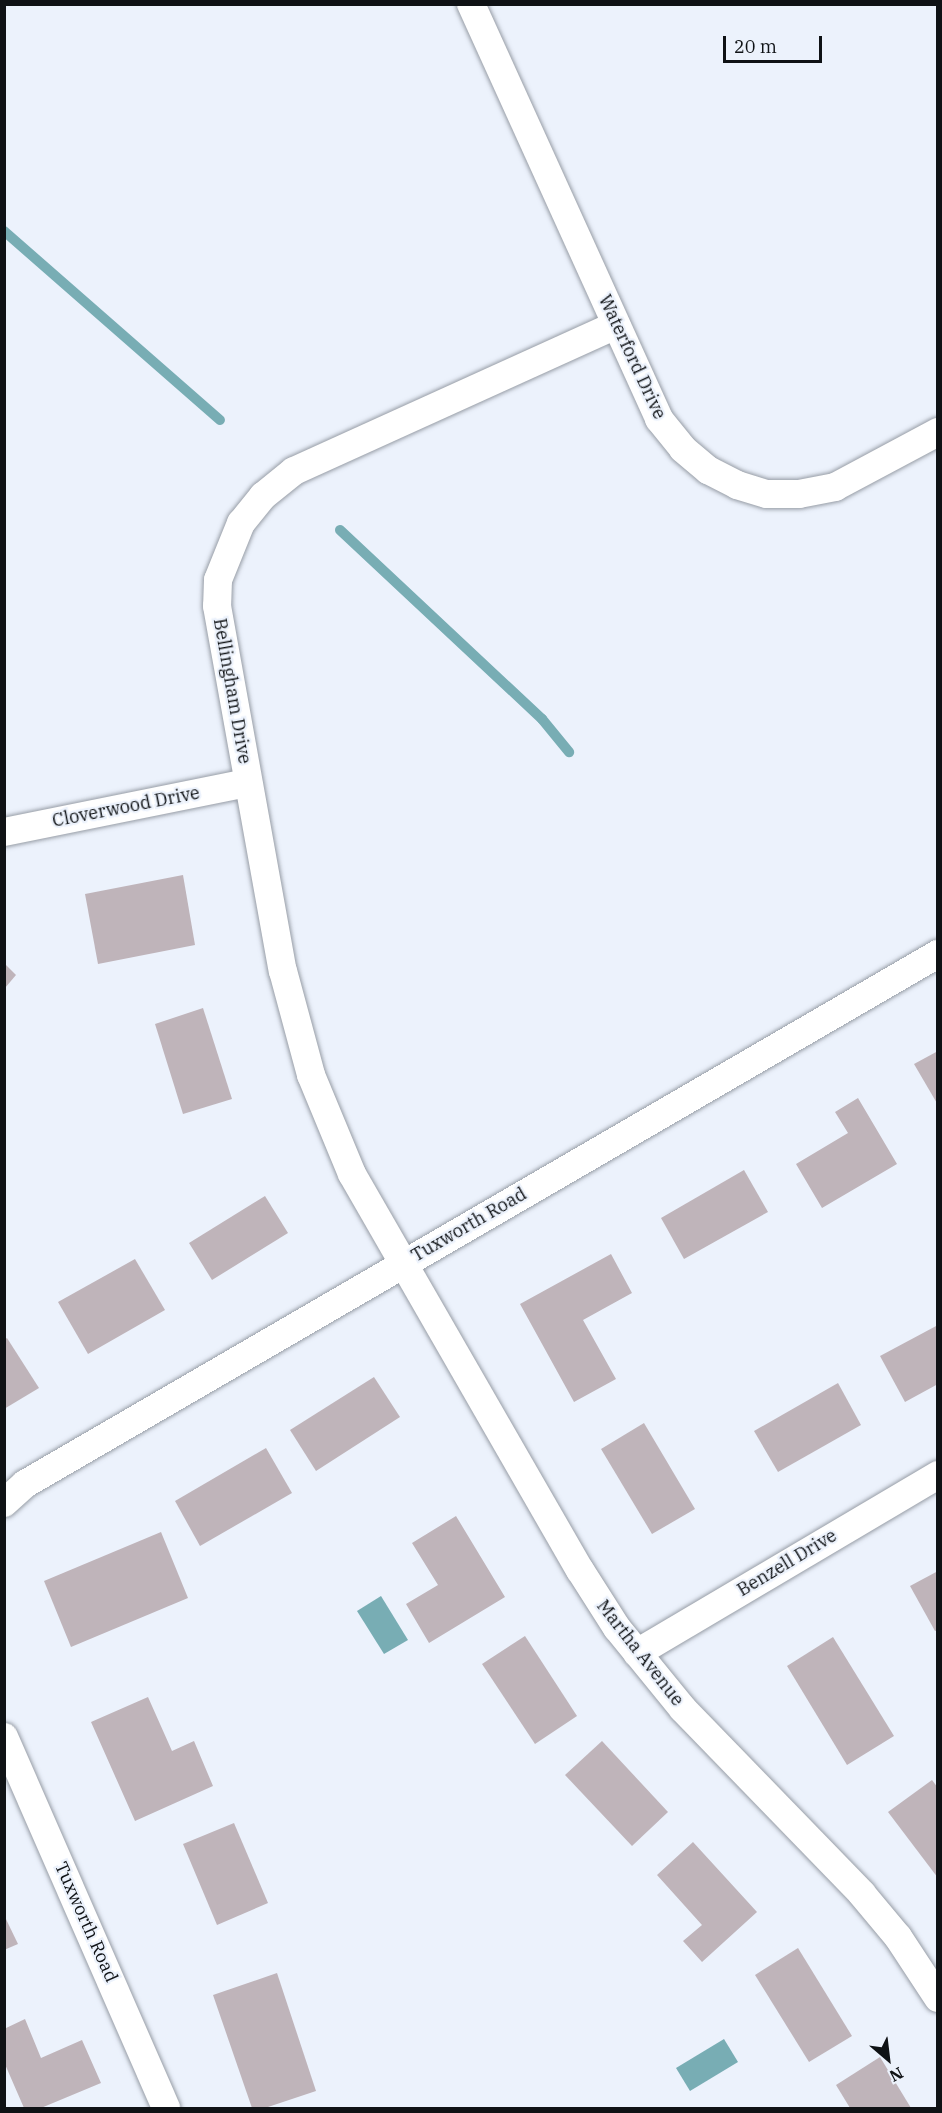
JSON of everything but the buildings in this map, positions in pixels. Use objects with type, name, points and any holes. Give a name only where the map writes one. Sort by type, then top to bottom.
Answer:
[{"type":"street","name":"Waterford Drive","points":[[471,4],[659,419],[683,449],[708,471],[737,485],[767,494],[799,495],[835,487],[938,432]]},
{"type":"street","name":"Bellingham Drive","points":[[404,1263],[352,1174],[311,1076],[283,971],[217,606],[218,580],[241,523],[262,495],[294,471],[616,325]]},
{"type":"street","name":"Cloverwood Drive","points":[[4,832],[248,783]]},
{"type":"street","name":"Tuxworth Road","points":[[4,1503],[25,1485],[938,954]]},
{"type":"street","name":"Martha Avenue","points":[[404,1263],[580,1570],[637,1653],[683,1709],[862,1894],[898,1937],[938,1998]]},
{"type":"street","name":"Benzell Drive","points":[[637,1653],[938,1475]]},
{"type":"street","name":"Tuxworth Road","points":[[4,1737],[166,2109]]},
{"type":"water","points":[[381,1596],[408,1640],[384,1654],[357,1611]]},
{"type":"water","points":[[724,2039],[738,2062],[690,2091],[676,2068]]},
{"type":"waterway","points":[[4,231],[220,420]]},
{"type":"waterway","points":[[340,530],[542,719],[569,752]]}]
